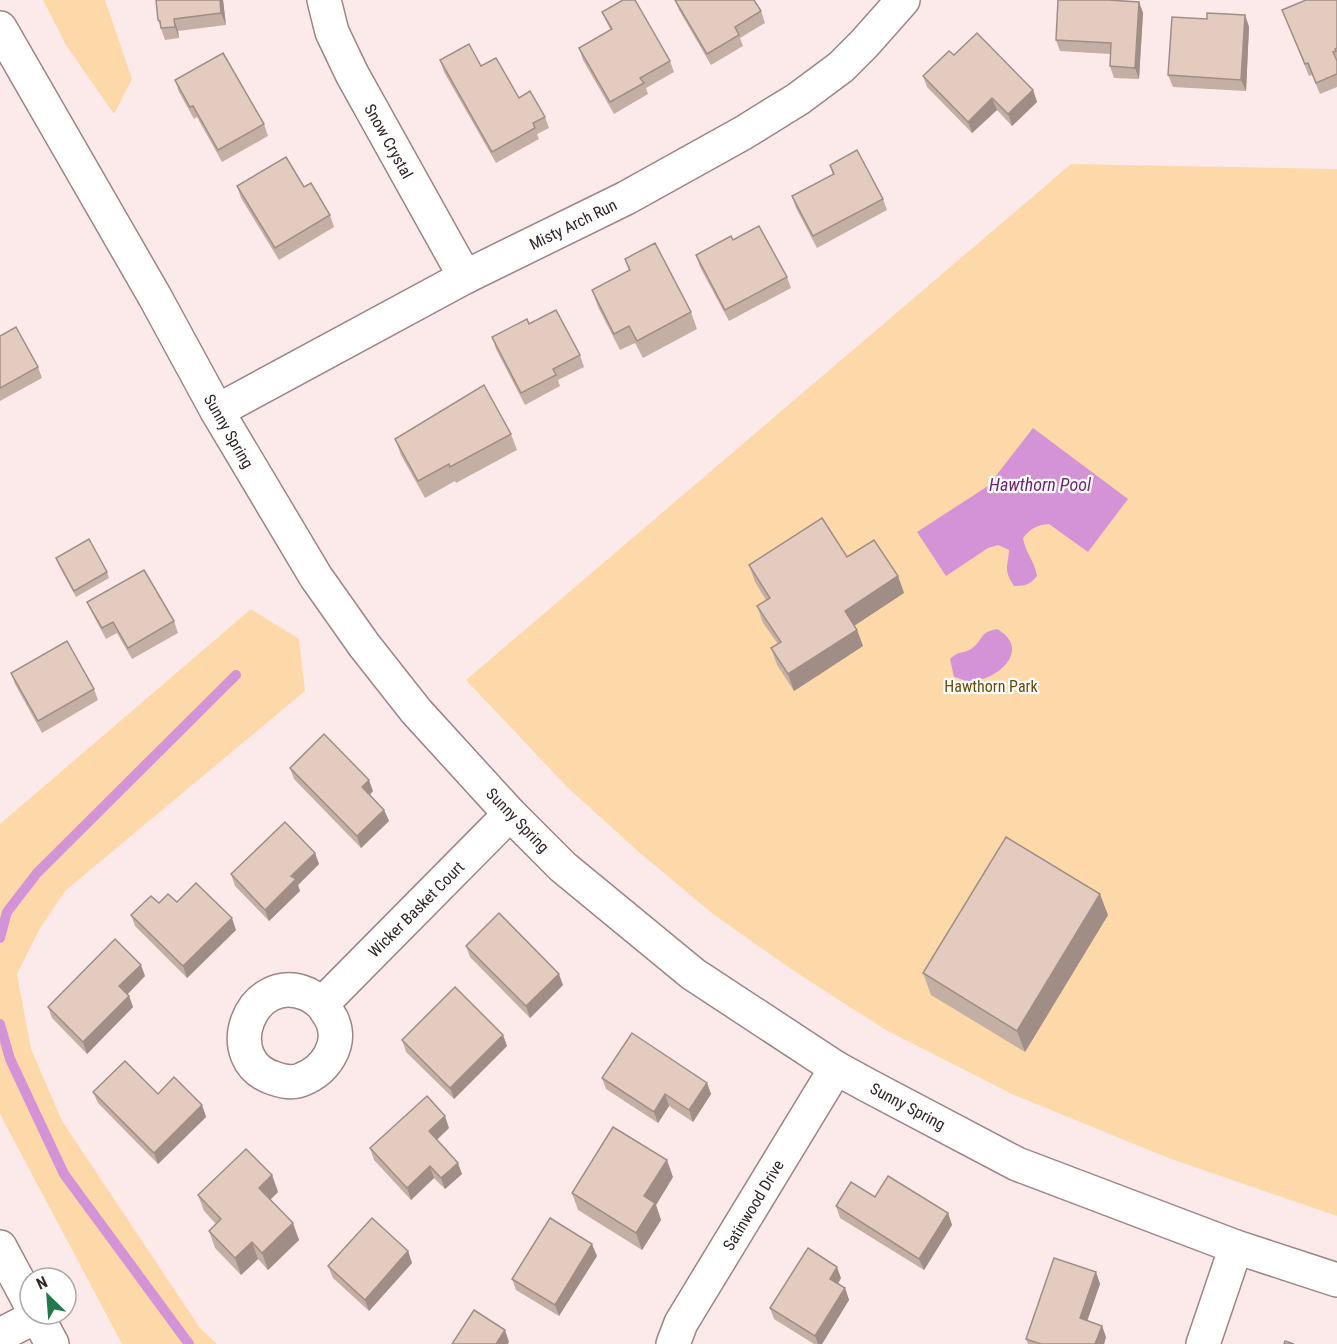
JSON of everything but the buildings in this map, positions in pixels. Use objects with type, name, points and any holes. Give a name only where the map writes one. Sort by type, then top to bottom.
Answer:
[{"type":"street","name":"Snow Crystal","points":[[324,0],[332,32],[352,74],[465,277]]},
{"type":"street","name":"Misty Arch Run","points":[[217,411],[465,277],[626,198],[742,133],[798,99],[841,67],[903,0]]},
{"type":"street","name":"Sunny Spring","points":[[0,28],[155,297],[217,411],[316,577],[364,645],[416,711],[510,814],[563,867],[693,975],[836,1068],[1017,1164],[1236,1247],[1337,1280]]},
{"type":"street","name":"Wicker Basket Court","points":[[322,1004],[510,814]]},
{"type":"street","name":"Satinwood Drive","points":[[673,1344],[681,1323],[836,1068]]},
{"type":"street","points":[[0,1247],[18,1280]]},
{"type":"street","points":[[1203,1344],[1236,1247]]},
{"type":"street","points":[[0,1335],[22,1326]]},
{"type":"green space","points":[[43,0],[105,0],[132,79],[114,114],[66,45]]},
{"type":"green space","name":"Hawthorn Park","points":[[1071,164],[1337,169],[1337,1216],[1171,1159],[1012,1094],[884,1029],[791,969],[713,914],[640,853],[567,787],[466,680]]},
{"type":"green space","points":[[251,609],[299,639],[305,691],[65,891],[39,930],[17,974],[31,1049],[62,1121],[200,1328],[217,1344],[122,1344],[0,1114],[0,824]]},
{"type":"water","name":"Hawthorn Pool","points":[[1033,428],[1128,499],[1088,552],[1049,524],[1032,529],[1023,538],[1037,576],[1027,584],[1014,586],[1007,572],[1009,550],[998,545],[988,548],[946,576],[917,532],[988,486]]},
{"type":"water","points":[[997,629],[1007,637],[1012,646],[1007,663],[990,676],[979,680],[966,681],[954,677],[950,659],[956,654],[971,649],[987,632]]},
{"type":"waterway","points":[[0,938],[7,912],[37,873],[236,675]]},
{"type":"waterway","points":[[0,1024],[10,1059],[64,1174],[189,1344]]}]
